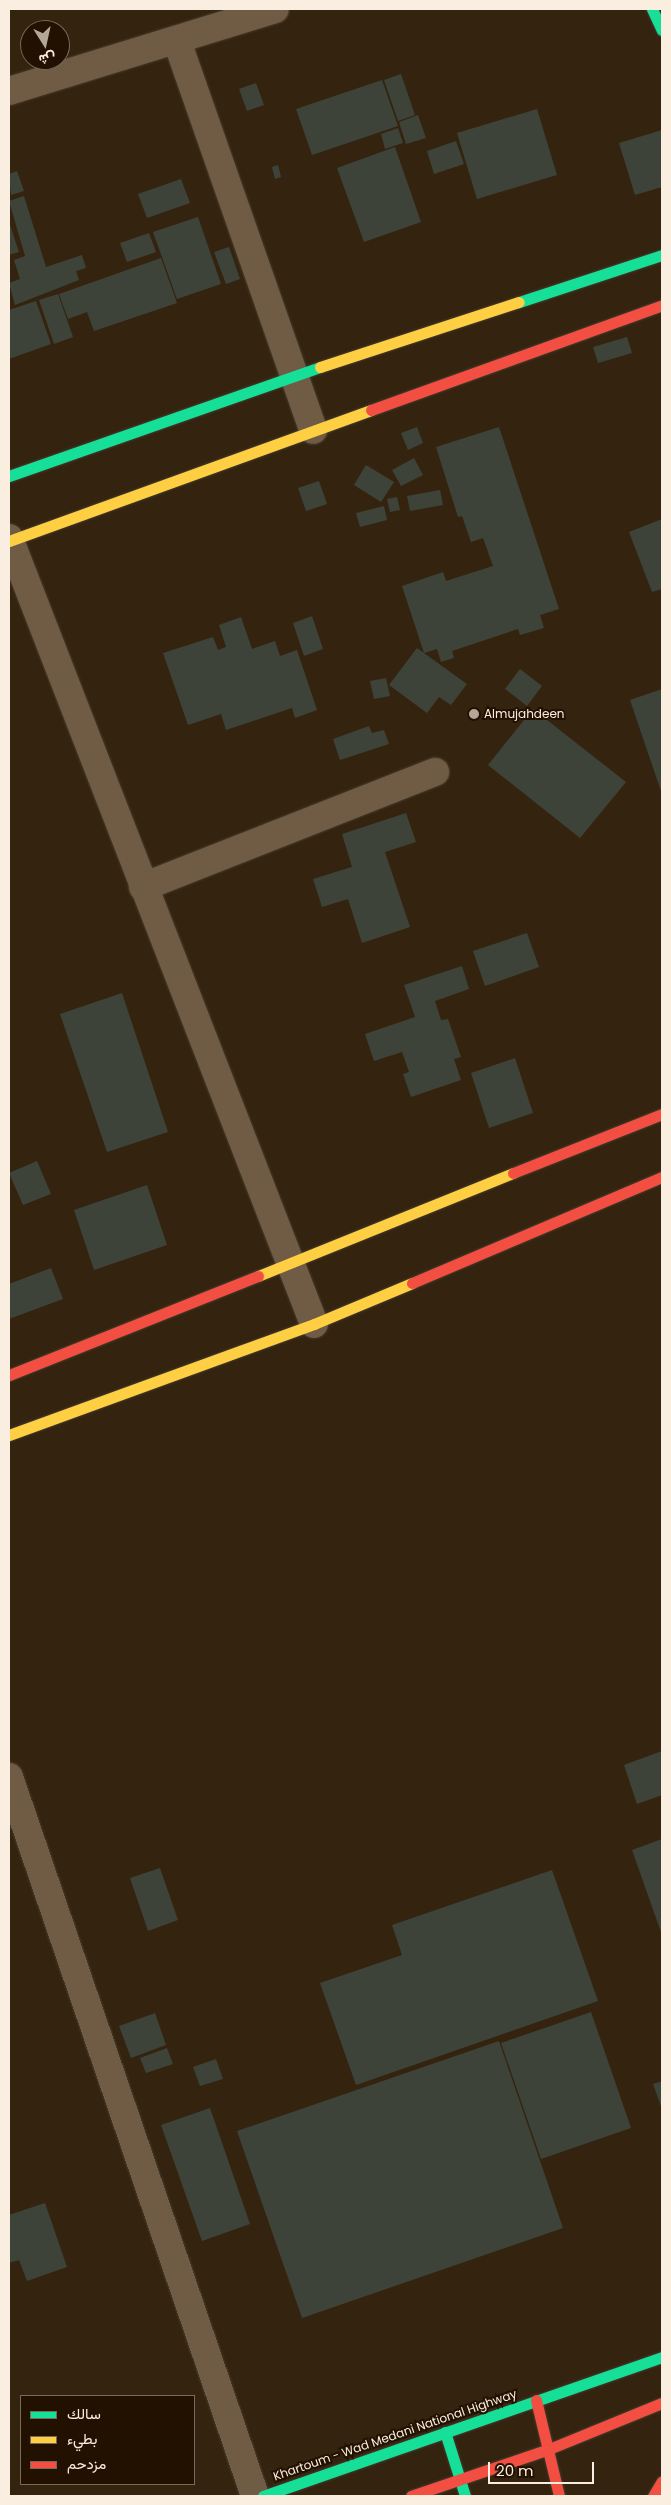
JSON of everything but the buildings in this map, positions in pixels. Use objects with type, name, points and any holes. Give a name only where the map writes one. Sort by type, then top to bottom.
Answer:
[{"type":"main road","points":[[652,9],[662,30]]},
{"type":"main road","points":[[9,476],[294,376],[662,256]]},
{"type":"main road","points":[[9,540],[662,305]]},
{"type":"main road","points":[[9,1375],[662,1114]]},
{"type":"main road","points":[[9,1435],[314,1324],[662,1177]]},
{"type":"main road","name":"Khartoum - Wad Medani National Highway","points":[[263,2496],[662,2357]]},
{"type":"main road","points":[[536,2400],[559,2496]]},
{"type":"main road","points":[[411,2496],[549,2449],[662,2403]]},
{"type":"main road","points":[[445,2432],[465,2496]]},
{"type":"main road","points":[[653,2496],[662,2481]]},
{"type":"street","points":[[9,91],[177,41],[276,9]]},
{"type":"street","points":[[177,41],[313,430]]},
{"type":"street","points":[[9,540],[288,1263],[314,1324]]},
{"type":"street","points":[[143,887],[435,772]]},
{"type":"street","points":[[9,1778],[255,2496]]},
{"type":"traffic: fast","points":[[652,9],[662,30]]},
{"type":"traffic: fast","points":[[519,302],[662,255]]},
{"type":"traffic: fast","points":[[9,476],[320,367]]},
{"type":"traffic: fast","points":[[263,2496],[662,2357]]},
{"type":"traffic: fast","points":[[445,2432],[465,2496]]},
{"type":"traffic: slow","points":[[320,367],[519,302]]},
{"type":"traffic: slow","points":[[9,541],[371,410]]},
{"type":"traffic: slow","points":[[258,1276],[513,1173]]},
{"type":"traffic: slow","points":[[9,1435],[314,1324],[412,1283]]},
{"type":"traffic: jam","points":[[371,410],[662,305]]},
{"type":"traffic: jam","points":[[513,1173],[662,1114]]},
{"type":"traffic: jam","points":[[412,1283],[662,1177]]},
{"type":"traffic: jam","points":[[9,1375],[258,1276]]},
{"type":"traffic: jam","points":[[536,2400],[559,2496]]},
{"type":"traffic: jam","points":[[411,2496],[549,2449],[662,2403]]},
{"type":"traffic: jam","points":[[653,2496],[662,2481]]},
{"type":"place","name":"Almujahdeen","points":[[474,714]]}]
